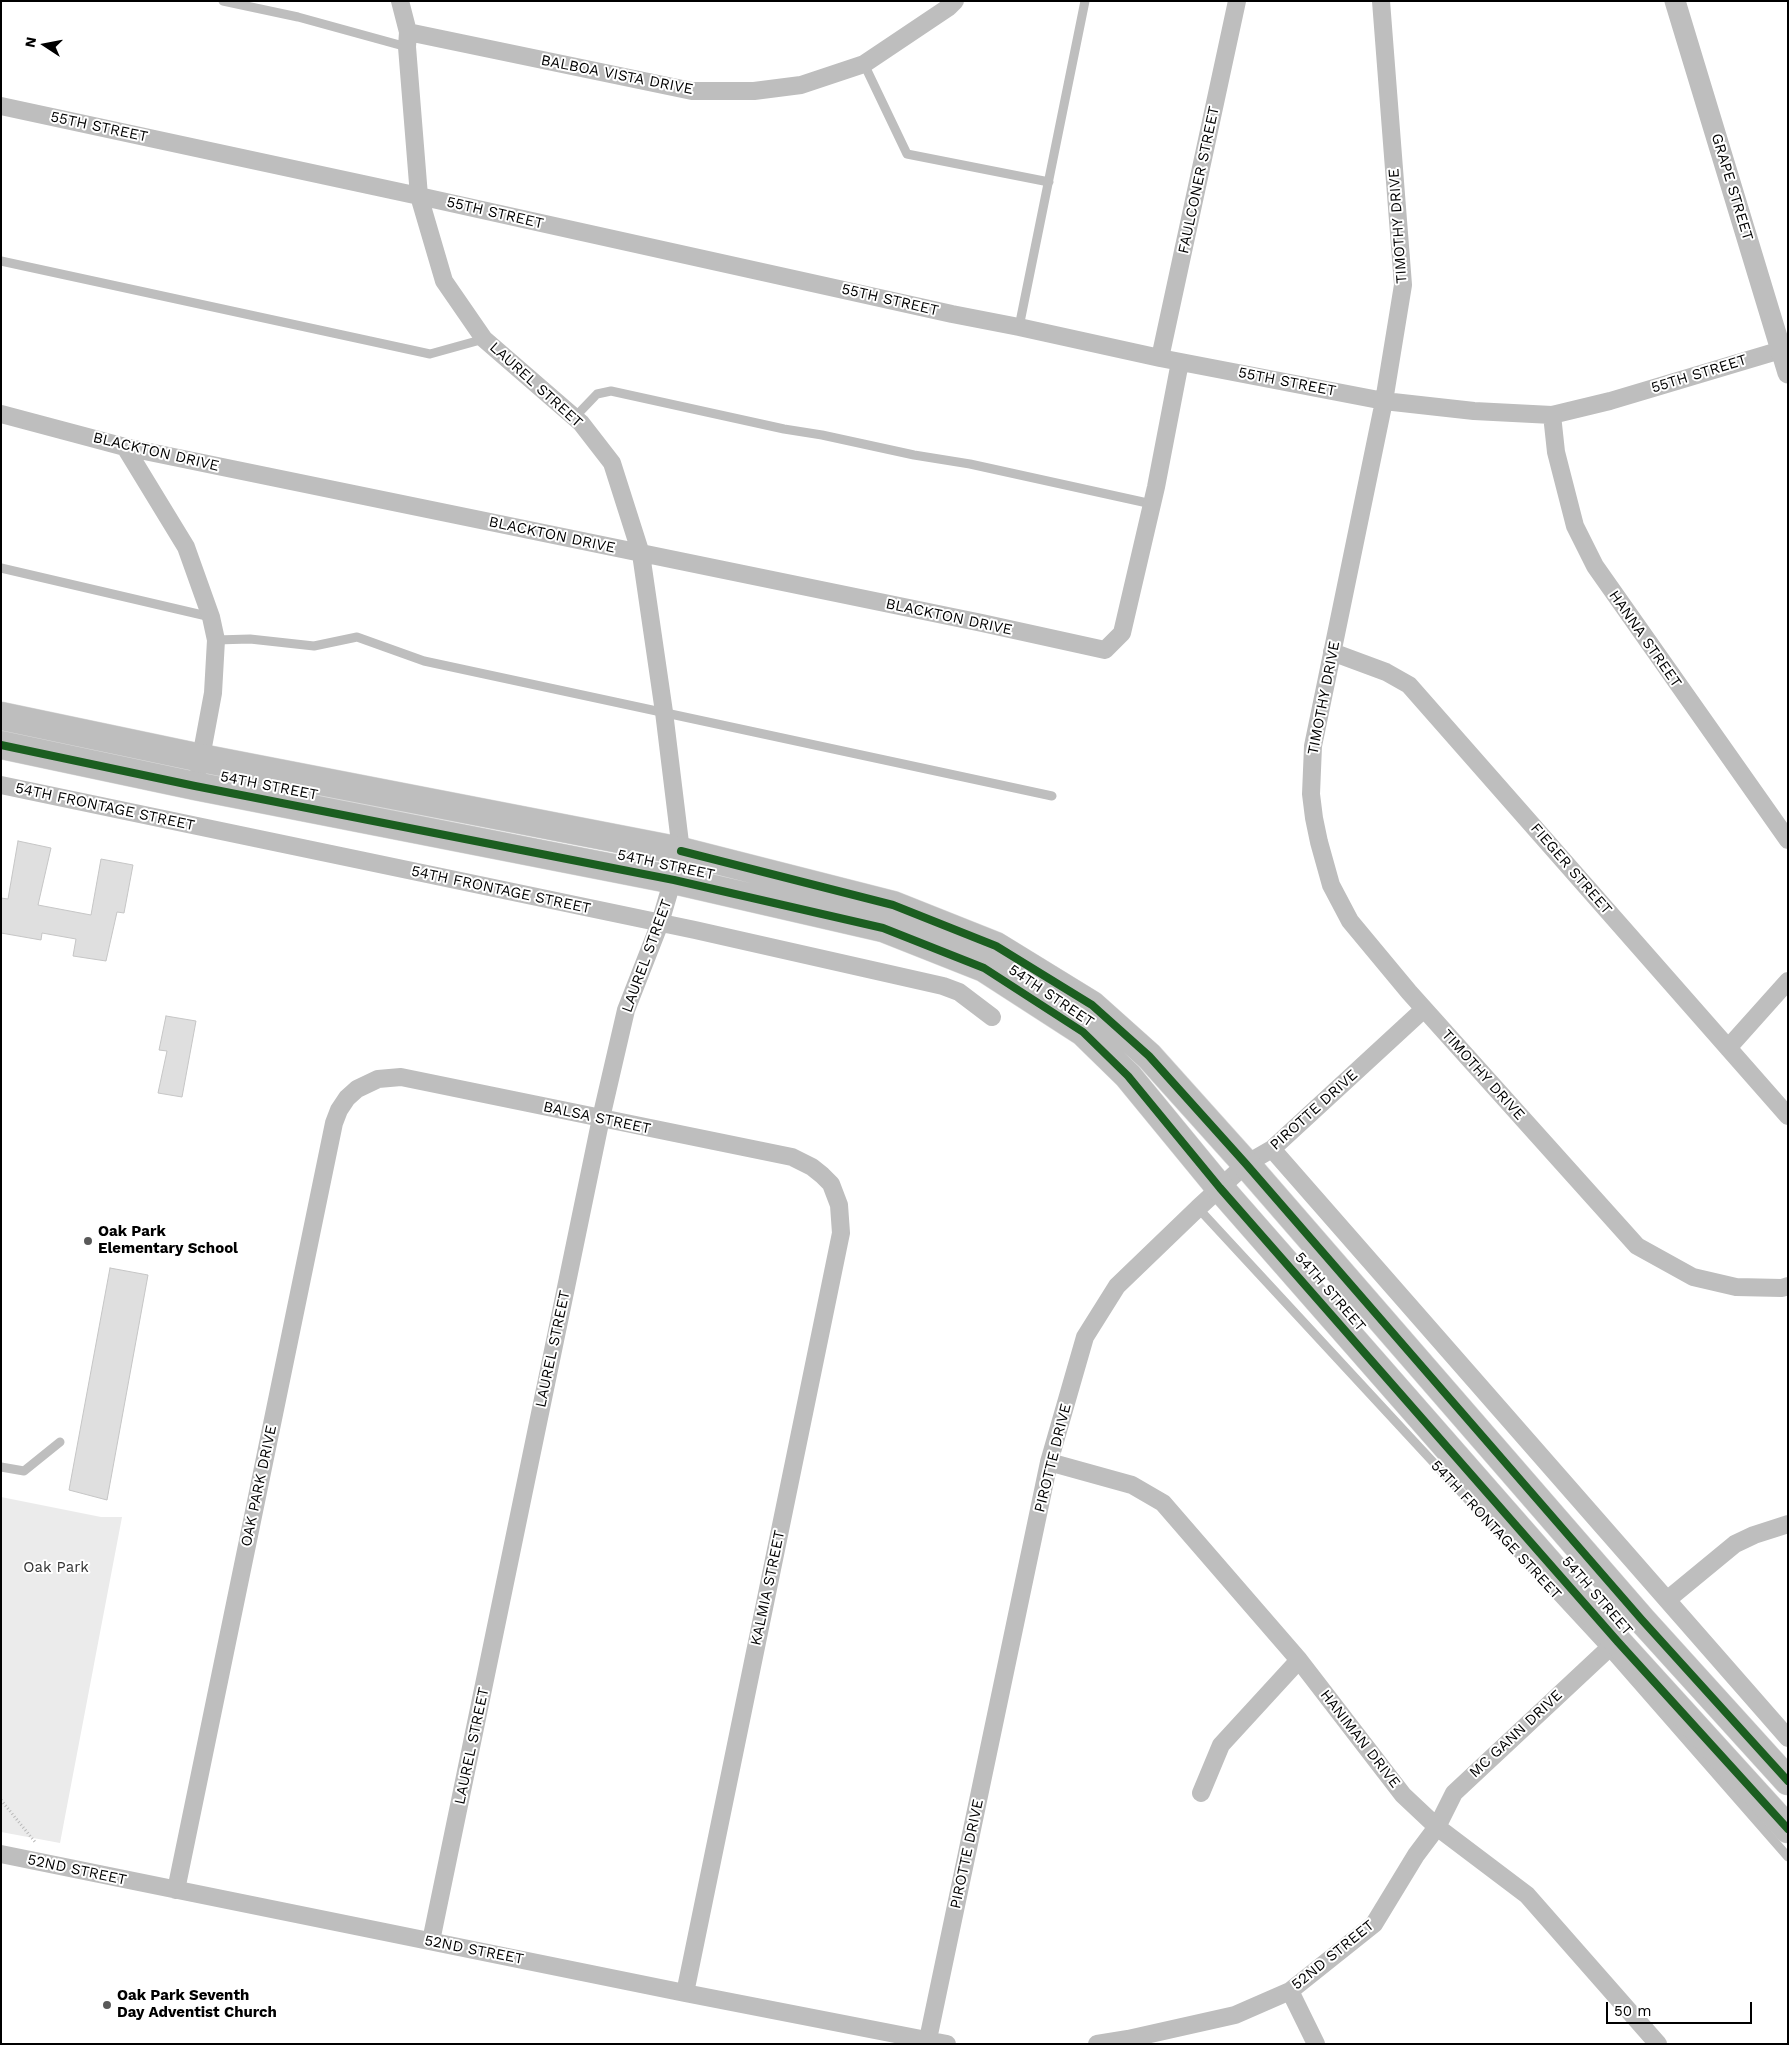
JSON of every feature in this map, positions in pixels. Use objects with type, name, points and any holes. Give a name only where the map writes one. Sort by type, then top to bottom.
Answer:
[{"type":"main road","name":"54TH STREET","points":[[1,716],[201,758],[681,851],[893,905],[996,946],[1092,1005],[1149,1056],[1246,1164],[1642,1620],[1788,1781]]},
{"type":"main road","name":"54TH STREET","points":[[1,745],[195,786],[674,880],[883,928],[984,968],[1083,1032],[1128,1076],[1220,1188],[1618,1642],[1788,1829]]},
{"type":"street","name":"LAUREL STREET","points":[[400,1],[407,40],[419,196],[444,281],[484,339],[574,418],[612,463],[641,554],[664,712],[681,851],[660,923],[626,1010],[601,1118],[431,1941]]},
{"type":"street","name":"BALBOA VISTA DRIVE","points":[[407,40],[692,91],[754,91],[801,86],[864,64],[949,7],[955,1]]},
{"type":"street","name":"FAULCONER STREET","points":[[1160,358],[1238,1]]},
{"type":"street","name":"TIMOTHY DRIVE","points":[[1381,1],[1404,285],[1384,401],[1312,754],[1312,794],[1319,842],[1331,885],[1350,921],[1424,1009],[1637,1246],[1693,1277],[1736,1288],[1782,1288],[1788,1286]]},
{"type":"street","name":"GRAPE STREET","points":[[1676,1],[1788,373]]},
{"type":"street","name":"55TH STREET","points":[[1,106],[952,314],[1019,326],[1160,358],[1384,401],[1474,411],[1552,415],[1610,401],[1781,350]]},
{"type":"street","points":[[1152,504],[1180,362]]},
{"type":"street","name":"BLACKTON DRIVE","points":[[1,414],[125,447],[1105,650],[1122,633],[1152,504]]},
{"type":"street","name":"HANNA STREET","points":[[1552,415],[1556,452],[1575,526],[1595,566],[1788,840]]},
{"type":"street","points":[[125,447],[186,547],[211,617],[216,640],[213,693],[195,786]]},
{"type":"street","name":"FIEGER STREET","points":[[1332,652],[1386,672],[1409,685],[1788,1116]]},
{"type":"street","name":"54TH FRONTAGE STREET","points":[[1,785],[660,923],[943,986],[959,992],[992,1017]]},
{"type":"street","points":[[1728,1048],[1788,981]]},
{"type":"street","name":"PIROTTE DRIVE","points":[[928,2042],[1049,1462],[1085,1337],[1117,1286],[1246,1164],[1272,1149],[1424,1009]]},
{"type":"street","name":"BALSA STREET","points":[[357,1089],[378,1079],[401,1077],[792,1157],[812,1167],[830,1184]]},
{"type":"street","name":"OAK PARK DRIVE","points":[[176,1890],[334,1123],[343,1104],[357,1089]]},
{"type":"street","points":[[1272,1149],[1788,1738]]},
{"type":"street","name":"KALMIA STREET","points":[[685,1993],[841,1233],[839,1205],[830,1184]]},
{"type":"street","name":"HANIMAN DRIVE","points":[[1049,1462],[1132,1485],[1163,1503],[1299,1660],[1403,1795],[1437,1827],[1527,1895],[1658,2044]]},
{"type":"street","points":[[1667,1600],[1735,1544],[1754,1535],[1788,1524]]},
{"type":"street","name":"MC GANN DRIVE","points":[[1437,1827],[1454,1793],[1607,1650]]},
{"type":"street","points":[[1201,1793],[1221,1745],[1299,1660]]},
{"type":"street","name":"52ND STREET","points":[[1097,2044],[1235,2015],[1290,1991],[1374,1924],[1416,1854],[1437,1827]]},
{"type":"street","name":"52ND STREET","points":[[1,1854],[928,2042],[947,2044]]},
{"type":"street","points":[[1290,1991],[1316,2044]]},
{"type":"lane","points":[[223,1],[407,40]]},
{"type":"lane","points":[[1019,326],[1085,1]]},
{"type":"lane","points":[[864,64],[907,154],[1049,182]]},
{"type":"lane","points":[[1,261],[430,354],[484,339]]},
{"type":"lane","points":[[574,418],[597,394],[611,391],[914,456],[970,464],[1152,504]]},
{"type":"lane","points":[[1,568],[211,617]]},
{"type":"lane","points":[[216,640],[250,639],[314,646],[357,637],[424,661],[1052,796]]},
{"type":"lane","name":"54TH FRONTAGE STREET","points":[[1198,1208],[1607,1650],[1788,1857]]},
{"type":"lane","points":[[1,1467],[24,1472],[60,1442]]},
{"type":"path","points":[[1,1800],[43,1854],[41,1862]]},
{"type":"green space","name":"Oak Park","points":[[1,1497],[101,1517],[122,1517],[60,1843],[1,1832]]},
{"type":"building","points":[[18,841],[51,848],[38,905],[91,915],[101,859],[133,865],[124,913],[117,912],[106,961],[73,956],[76,939],[42,933],[41,940],[1,933],[1,898],[8,899]]},
{"type":"building","points":[[166,1016],[196,1021],[182,1097],[158,1093],[167,1051],[159,1050]]},
{"type":"building","points":[[110,1268],[148,1275],[107,1500],[69,1490]]},
{"type":"cycle path","points":[[1,745],[195,786],[674,880],[883,928],[984,968],[1083,1032],[1128,1076],[1220,1188],[1618,1642],[1788,1829]]},
{"type":"cycle path","points":[[681,851],[893,905],[996,946],[1092,1005],[1149,1056],[1246,1164],[1642,1620],[1788,1781]]},
{"type":"place","name":"Oak Park Elementary School","points":[[88,1241]]},
{"type":"place","name":"Oak Park Seventh Day Adventist Church","points":[[107,2005]]}]
